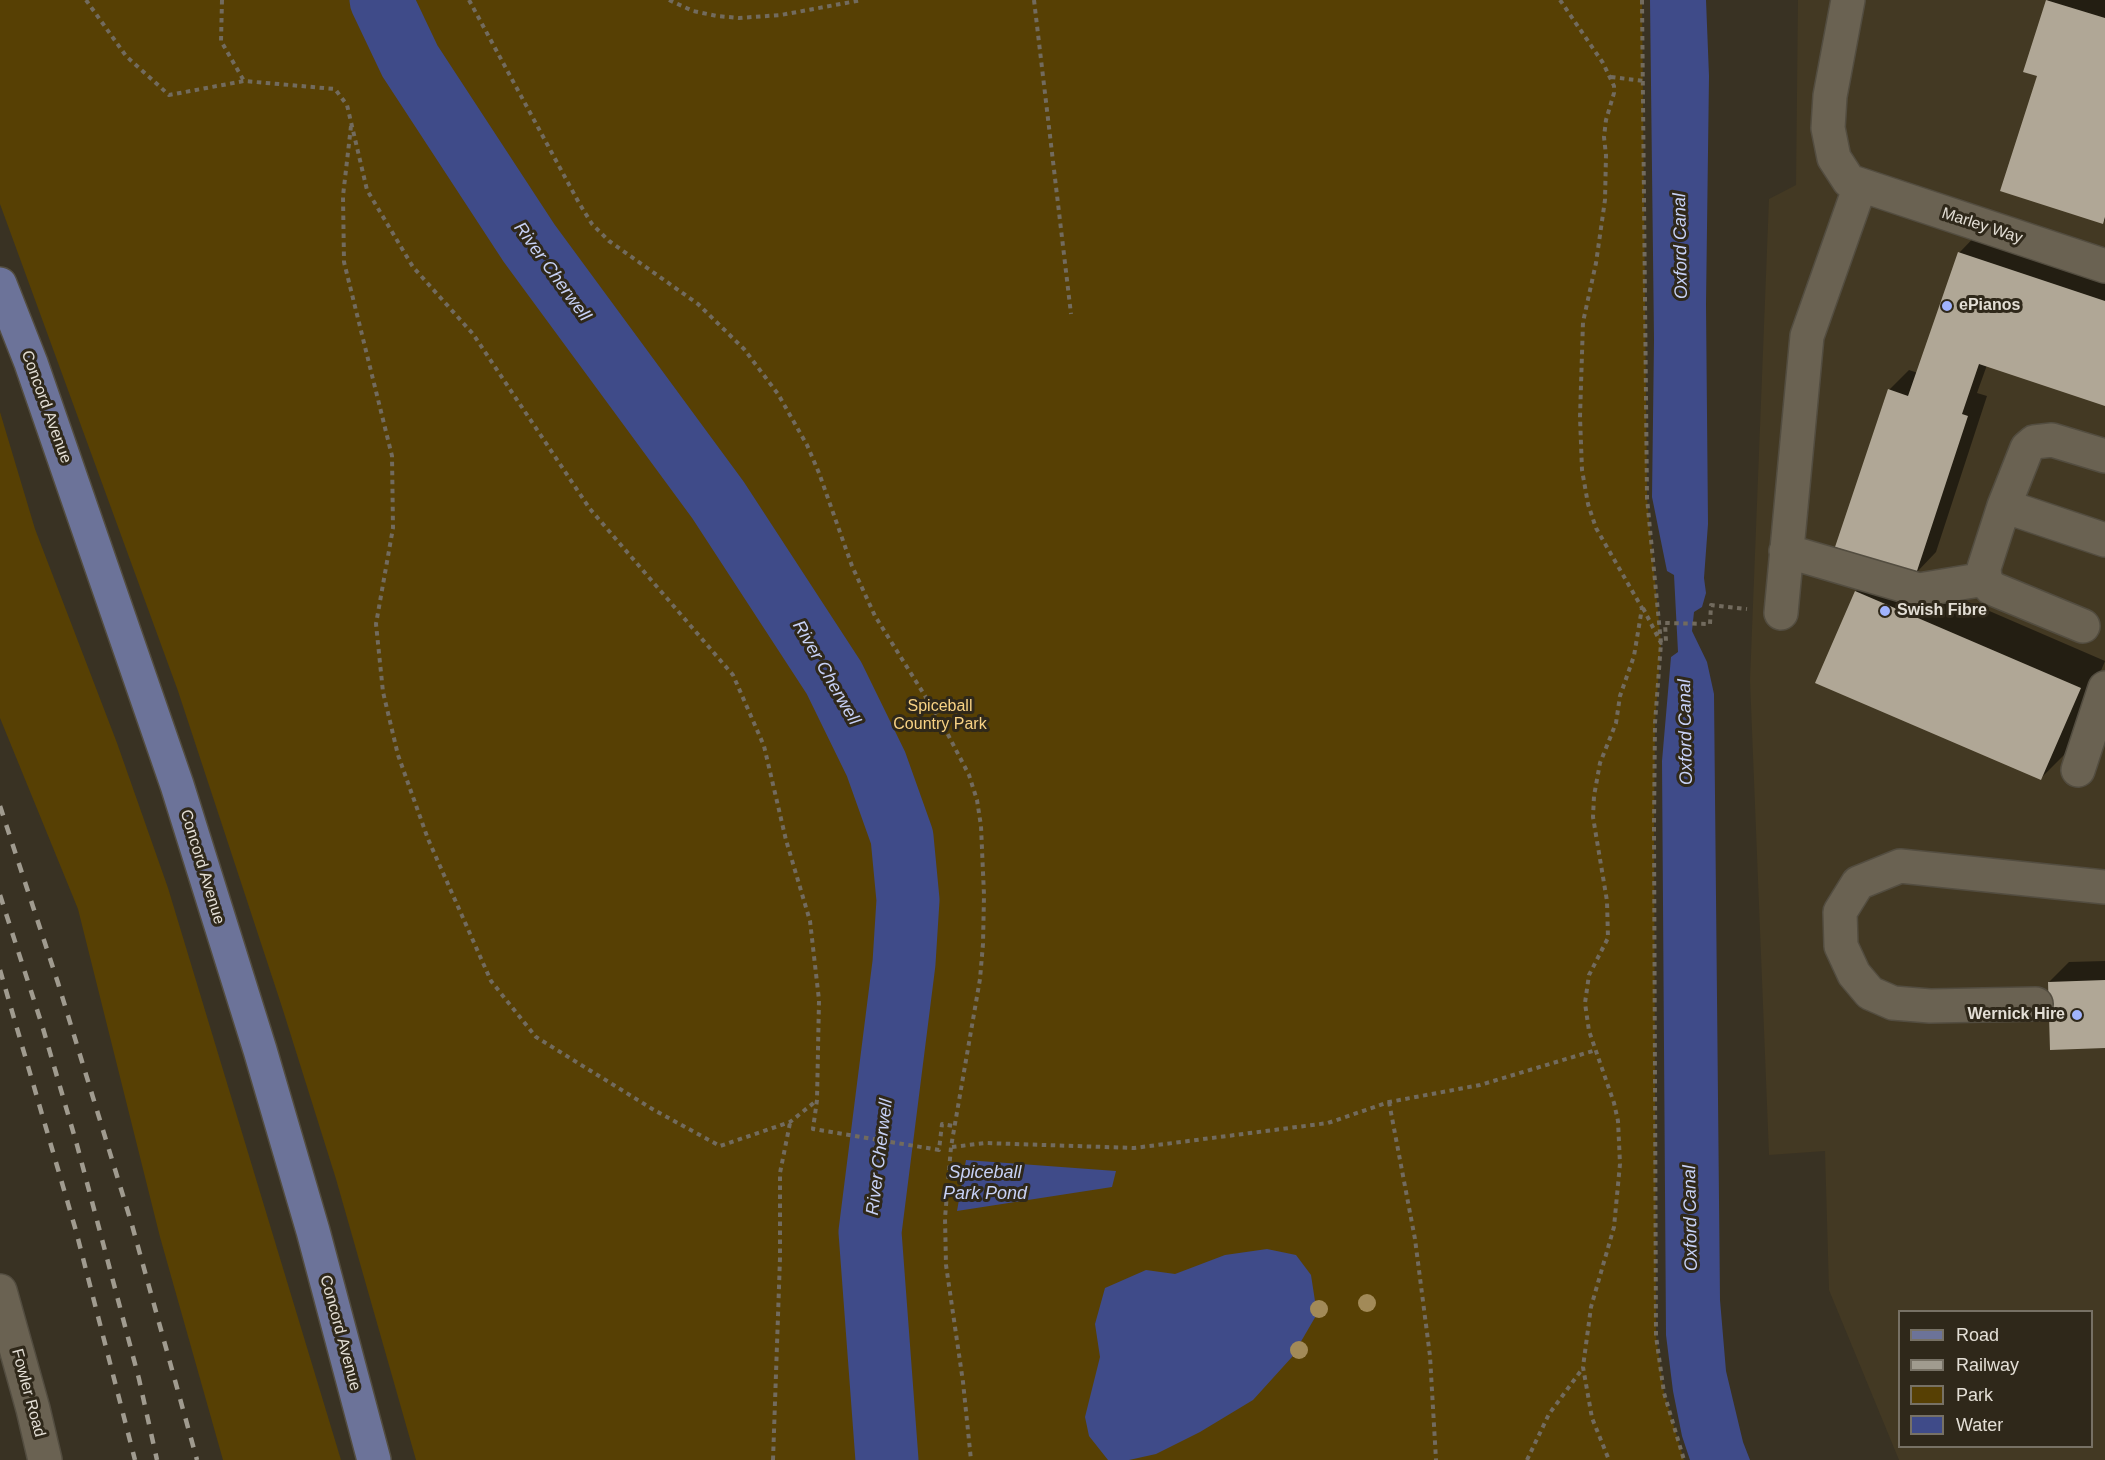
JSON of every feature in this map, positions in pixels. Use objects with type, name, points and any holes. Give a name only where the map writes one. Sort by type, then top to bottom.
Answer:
[{"type":"main road","name":"Concord Avenue","points":[[0,284],[38,385],[177,786],[260,1050],[313,1231],[374,1460]]},
{"type":"street","points":[[1781,613],[1807,336],[1860,186],[1849,181],[1839,168],[1834,158],[1828,128],[1830,96],[1848,0]]},
{"type":"street","name":"Marley Way","points":[[1860,186],[2105,266]]},
{"type":"street","points":[[2083,626],[1991,588],[1985,579],[1984,568],[2004,506],[2027,448],[2034,442],[2052,440],[2105,456]]},
{"type":"street","points":[[2004,506],[2105,540]]},
{"type":"street","points":[[1786,551],[1918,590],[1985,579]]},
{"type":"street","points":[[2078,770],[2104,691]]},
{"type":"street","points":[[2036,1004],[1930,1006],[1893,1003],[1870,993],[1854,975],[1841,946],[1840,912],[1858,883],[1900,866],[2105,887]]},
{"type":"street","name":"Fowler Road","points":[[0,1291],[45,1460]]},
{"type":"path","points":[[86,0],[126,56],[169,95],[244,81],[335,90],[347,105],[367,190],[413,267],[473,334],[590,509],[733,675],[764,746],[786,840],[810,921],[819,1000],[817,1100],[813,1130],[939,1150],[942,1124],[954,1126]]},
{"type":"path","points":[[222,0],[221,40],[244,81]]},
{"type":"path","points":[[469,0],[592,224],[609,241],[698,304],[744,349],[778,394],[802,436],[819,473],[852,566],[874,616],[942,723],[969,775],[977,800],[981,826],[984,895],[983,944],[980,979],[951,1147],[945,1218],[946,1265],[963,1382],[971,1460]]},
{"type":"path","points":[[669,0],[693,11],[739,18],[781,15],[862,0]]},
{"type":"path","points":[[1035,0],[1071,314]]},
{"type":"path","points":[[1560,0],[1611,77],[1614,93],[1606,120],[1604,137],[1605,200],[1596,263],[1583,322],[1580,417],[1582,470],[1588,504],[1596,528],[1661,642]]},
{"type":"path","points":[[1642,0],[1647,498],[1661,642],[1655,723],[1654,826],[1656,1336],[1664,1394],[1684,1460]]},
{"type":"path","points":[[1611,77],[1644,81]]},
{"type":"path","points":[[351,123],[343,196],[344,262],[392,456],[393,528],[376,624],[382,692],[398,755],[428,839],[491,981],[536,1037],[654,1110],[720,1146],[790,1122],[817,1100]]},
{"type":"path","points":[[1661,642],[1666,641],[1665,623],[1710,624],[1711,604]]},
{"type":"path","points":[[1609,1460],[1592,1418],[1583,1367],[1591,1307],[1614,1227],[1620,1164],[1618,1121],[1587,1018],[1586,989],[1589,975],[1608,938],[1605,882],[1593,817],[1594,796],[1600,763],[1616,723],[1620,696],[1634,656],[1642,608]]},
{"type":"path","points":[[951,1147],[985,1143],[1134,1148],[1328,1123],[1389,1102],[1480,1085],[1596,1050]]},
{"type":"path","points":[[1389,1102],[1418,1260],[1430,1356],[1436,1460]]},
{"type":"path","points":[[773,1460],[780,1258],[780,1173],[790,1122]]},
{"type":"path","points":[[1527,1460],[1549,1414],[1583,1367]]},
{"type":"shaded area","points":[[1798,0],[2105,0],[2105,1460],[1899,1460],[1829,1290],[1825,1151],[1769,1155],[1750,680],[1769,199],[1796,185]]},
{"type":"green space","name":"Spiceball Country Park","points":[[0,0],[1642,0],[1647,498],[1661,643],[1655,723],[1654,826],[1656,1336],[1664,1393],[1684,1460],[416,1460],[336,1179],[178,691],[0,204]]},
{"type":"green space","points":[[0,412],[35,529],[117,743],[168,888],[341,1460],[223,1460],[160,1237],[78,909],[0,718]]},
{"type":"water","name":"Oxford Canal","points":[[1650,0],[1706,0],[1709,76],[1706,304],[1708,524],[1704,578],[1706,593],[1702,607],[1694,612],[1692,631],[1707,662],[1714,694],[1720,1300],[1726,1371],[1743,1442],[1750,1460],[1690,1460],[1682,1436],[1673,1391],[1666,1335],[1662,761],[1671,657],[1678,652],[1674,575],[1667,571],[1652,497],[1654,340]]},
{"type":"water","name":"Spiceball Park Pond","points":[[966,1160],[1116,1171],[1112,1187],[957,1211]]},
{"type":"water","points":[[1267,1249],[1296,1255],[1311,1275],[1317,1314],[1292,1357],[1253,1400],[1200,1432],[1156,1454],[1129,1460],[1108,1460],[1089,1436],[1085,1417],[1100,1357],[1095,1324],[1105,1288],[1146,1270],[1175,1274],[1225,1255]]},
{"type":"building","points":[[2046,0],[2105,18],[2105,217],[2103,224],[2000,191],[2037,76],[2023,72]]},
{"type":"building","points":[[1958,252],[2105,301],[2105,406],[1979,364],[1962,414],[1968,416],[1916,574],[1835,547],[1888,389],[1908,396]]},
{"type":"building","points":[[1855,591],[2081,688],[2041,780],[1815,683]]},
{"type":"building","name":"Wernick Hire","points":[[2105,980],[2105,1048],[2050,1050],[2048,982]]},
{"type":"waterway","name":"River Cherwell","points":[[381,0],[410,61],[529,243],[718,500],[834,678],[876,764],[902,837],[908,900],[904,963],[870,1232],[887,1460]]},
{"type":"railway","points":[[0,806],[58,983],[132,1225],[197,1460]]},
{"type":"railway","points":[[0,895],[42,1025],[77,1145],[139,1379],[157,1460]]},
{"type":"railway","points":[[0,970],[76,1231],[135,1460]]},
{"type":"place","name":"ePianos","points":[[1947,306]]},
{"type":"place","name":"Swish Fibre","points":[[1885,611]]},
{"type":"place","name":"Wernick Hire","points":[[2077,1015]]}]
